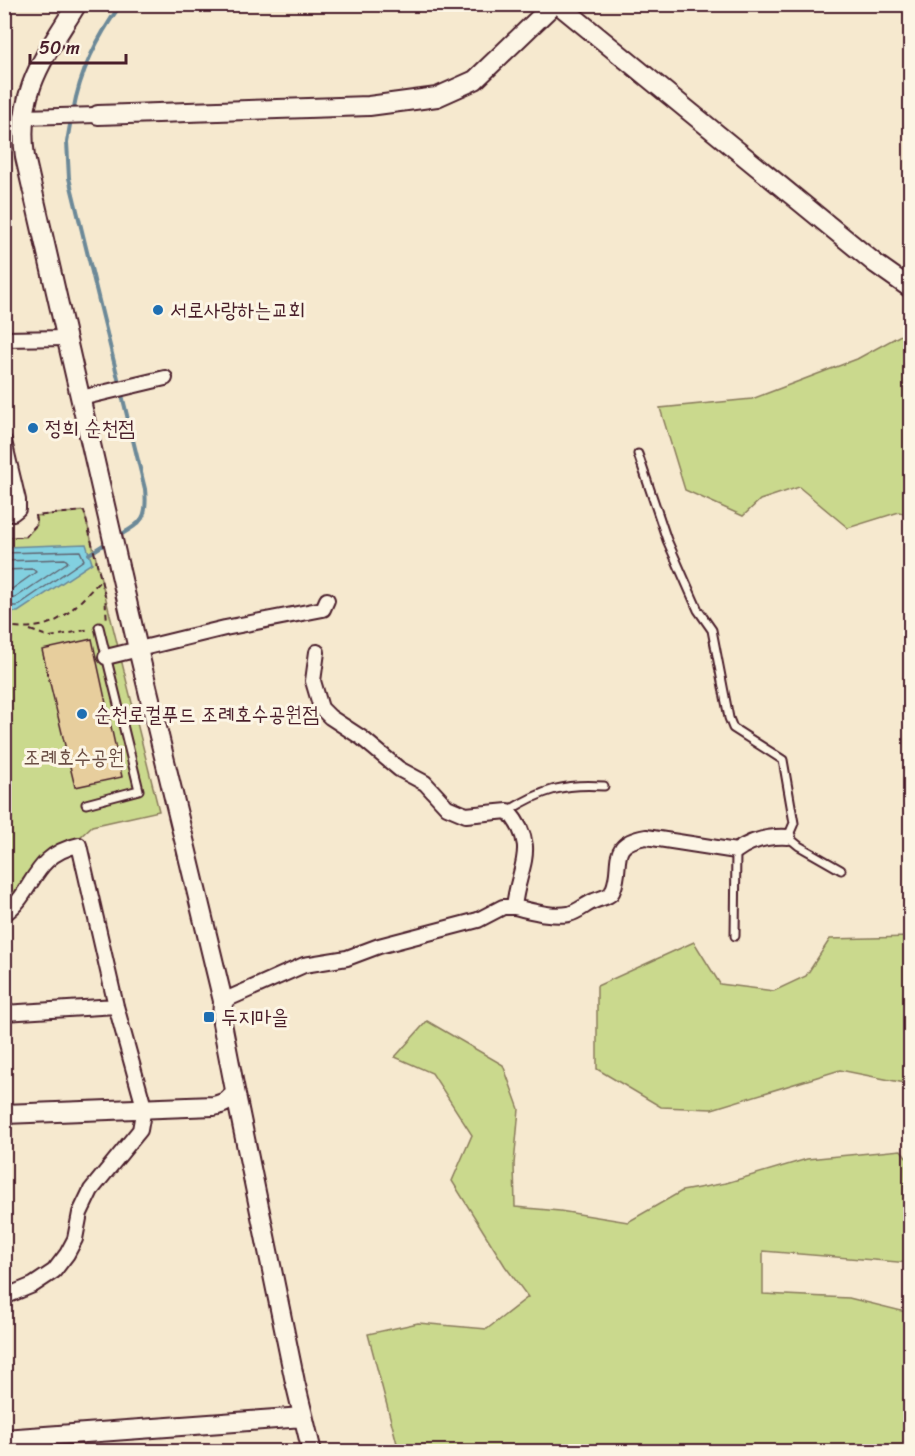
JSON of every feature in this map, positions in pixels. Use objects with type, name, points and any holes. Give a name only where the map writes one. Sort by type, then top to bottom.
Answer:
[{"type":"street","points":[[13,117],[24,105],[38,70],[76,4]]},
{"type":"street","points":[[13,117],[369,106],[437,97],[475,80],[556,4],[876,264],[910,288]]},
{"type":"street","points":[[13,117],[25,157],[138,649],[223,1001],[222,1023],[235,1090],[312,1452]]},
{"type":"street","points":[[4,339],[67,338]]},
{"type":"street","points":[[81,398],[165,378]]},
{"type":"street","points":[[4,441],[18,500],[18,509],[13,513],[4,514]]},
{"type":"street","points":[[106,657],[225,628],[323,609],[327,600]]},
{"type":"street","points":[[317,652],[313,681],[321,708],[330,717],[362,738],[399,769],[425,783],[447,807],[466,815],[508,811],[524,831],[525,850],[514,907]]},
{"type":"street","points":[[223,1001],[304,965],[347,958],[379,946],[478,920],[503,908],[514,907],[543,914],[571,914],[586,904],[609,896],[614,888],[620,850],[631,840],[646,837],[736,851],[746,844],[762,839],[788,837]]},
{"type":"street","points":[[4,914],[48,861],[60,851],[79,845],[116,1006],[144,1107],[140,1130],[91,1190],[80,1213],[75,1239],[67,1254],[54,1271],[33,1285],[4,1297]]},
{"type":"street","points":[[4,1013],[116,1006]]},
{"type":"street","points":[[4,1114],[214,1106],[232,1098],[235,1090]]},
{"type":"street","points":[[4,1439],[303,1417]]},
{"type":"lane","points":[[638,454],[671,550],[698,610],[712,630],[729,718],[733,728],[783,760],[794,823],[788,837],[799,846],[841,870]]},
{"type":"lane","points":[[86,804],[139,790],[99,627]]},
{"type":"lane","points":[[508,811],[535,795],[565,785],[604,786]]},
{"type":"lane","points":[[735,936],[736,851]]},
{"type":"path","points":[[4,537],[26,537],[37,525],[35,516],[84,511],[101,580],[107,626],[50,637],[30,630],[4,626]]},
{"type":"path","points":[[30,630],[42,628],[68,614],[101,580]]},
{"type":"green space","points":[[910,330],[910,515],[899,512],[848,528],[799,487],[760,500],[743,516],[685,490],[660,408],[752,399],[857,359]]},
{"type":"green space","name":"조례호수공원","points":[[84,511],[159,811],[92,826],[5,907],[5,537],[26,537],[37,525],[35,516]]},
{"type":"green space","points":[[910,937],[910,1084],[840,1070],[712,1109],[661,1107],[597,1069],[597,986],[694,942],[720,984],[774,991],[806,976],[830,939]]},
{"type":"green space","points":[[427,1021],[503,1065],[519,1109],[514,1164],[515,1207],[560,1211],[628,1222],[682,1191],[726,1183],[807,1159],[901,1150],[910,1162],[910,1263],[763,1251],[763,1294],[849,1298],[910,1313],[910,1451],[399,1451],[368,1334],[418,1323],[487,1329],[528,1297],[505,1266],[452,1181],[472,1135],[432,1073],[395,1057]]},
{"type":"water","points":[[86,544],[92,563],[18,612],[5,612],[5,547]]},
{"type":"building","points":[[92,639],[122,777],[75,787],[42,650]]},
{"type":"waterway","points":[[73,112],[80,83],[91,55],[104,29],[121,4]]},
{"type":"waterway","points":[[71,119],[67,142],[69,178],[145,489],[146,499],[142,519],[117,537]]},
{"type":"waterway","points":[[89,554],[108,542]]},
{"type":"place","name":"서로사랑하는교회","points":[[158,310]]},
{"type":"place","name":"정희 순천점","points":[[33,428]]},
{"type":"place","name":"순천로컬푸드 조례호수공원점","points":[[82,714]]},
{"type":"place","name":"두지마을","points":[[209,1017]]}]
